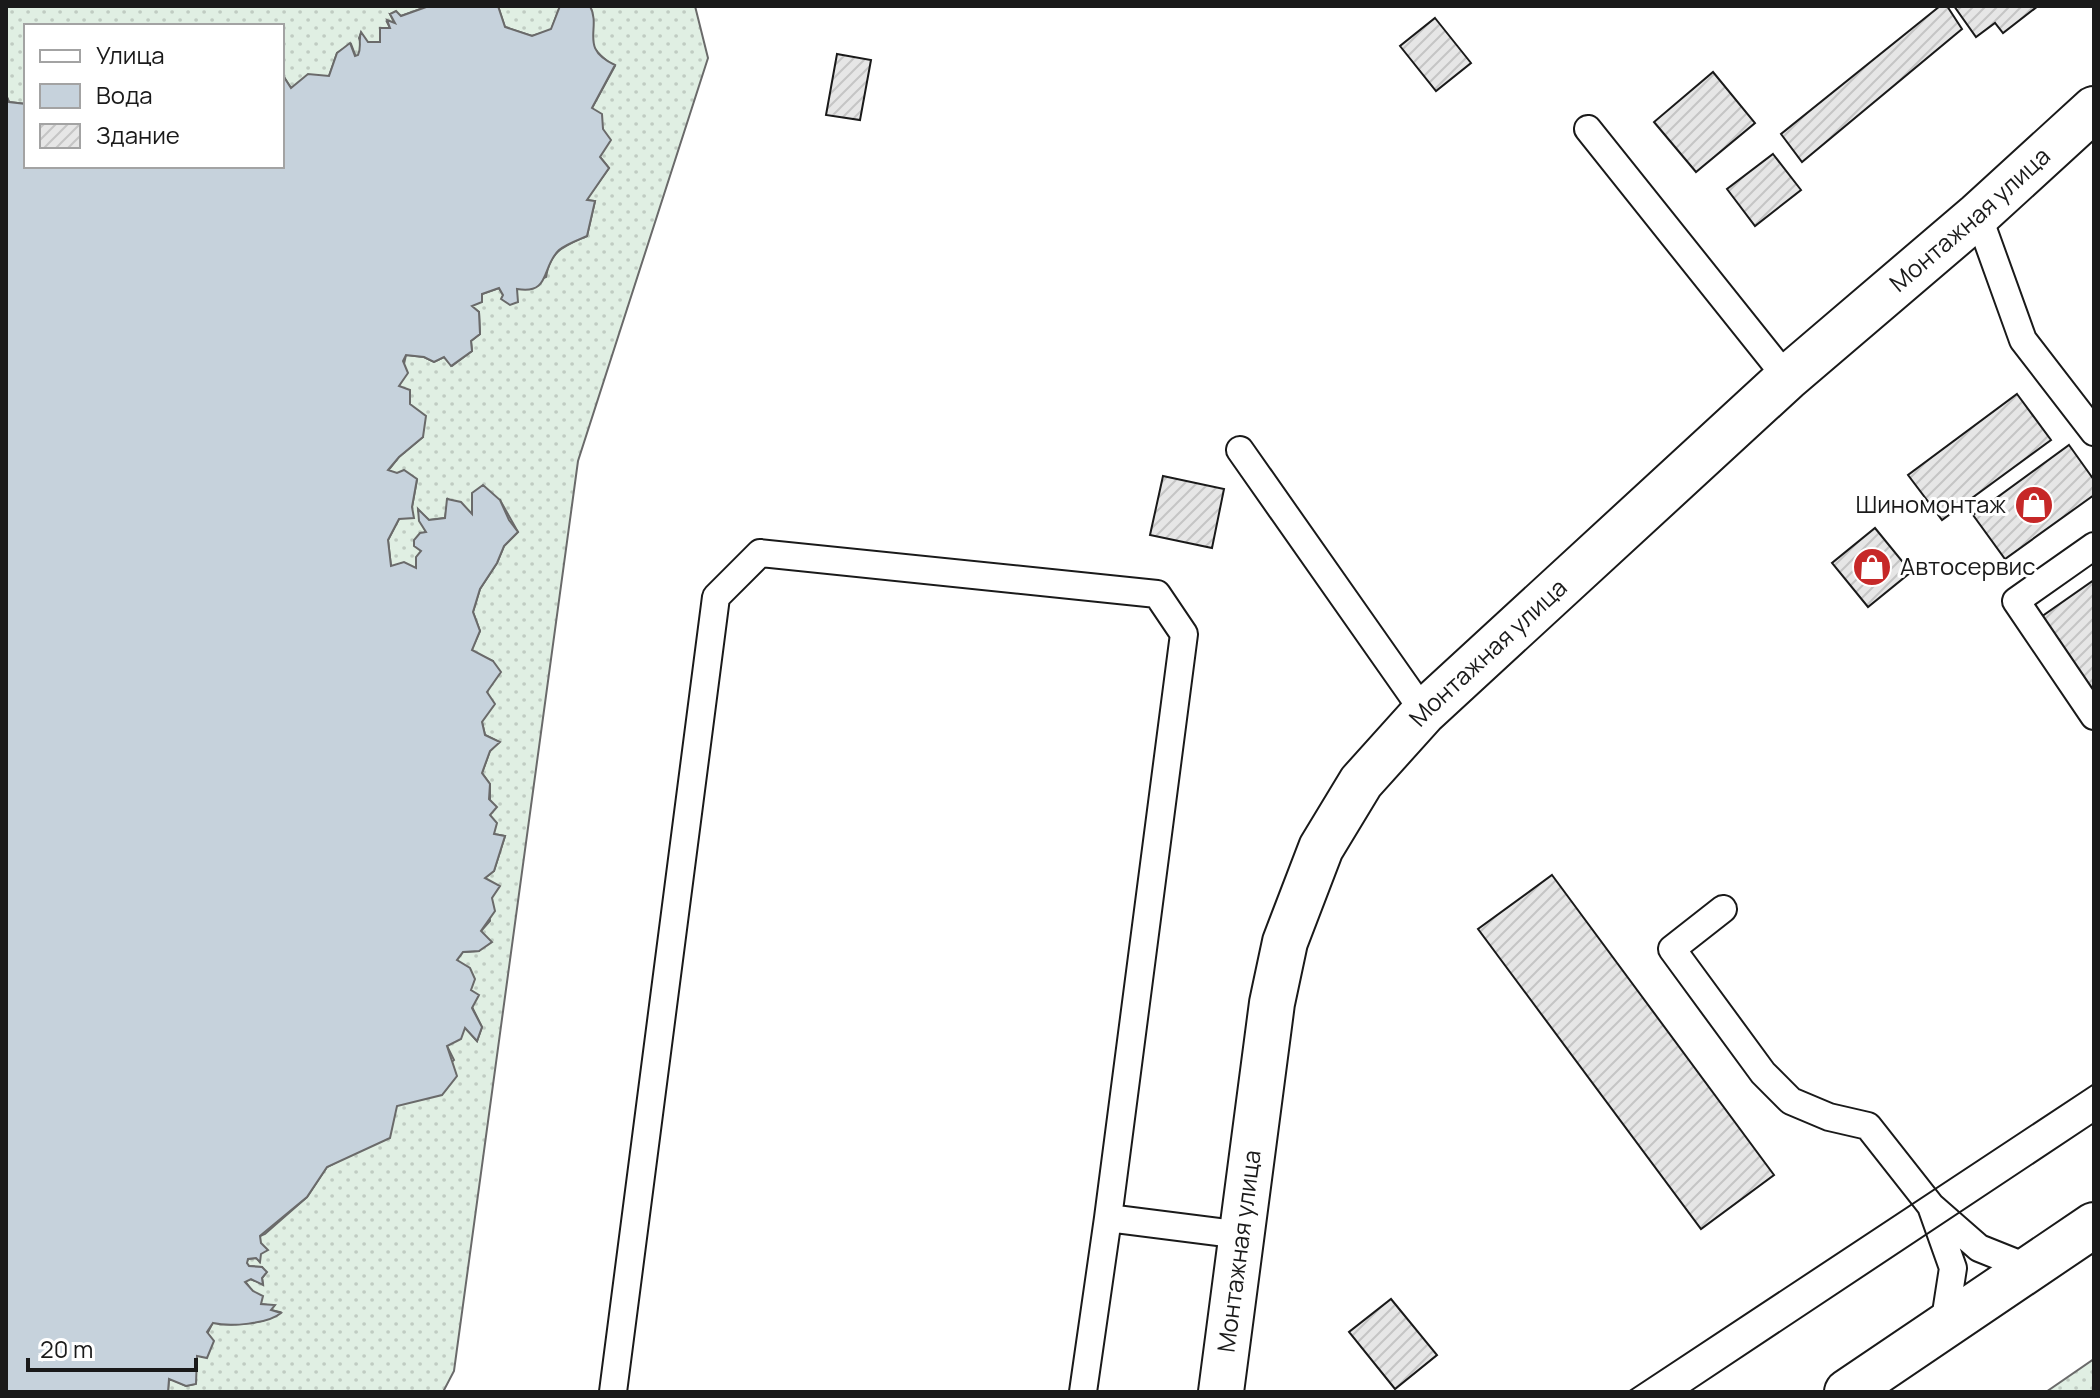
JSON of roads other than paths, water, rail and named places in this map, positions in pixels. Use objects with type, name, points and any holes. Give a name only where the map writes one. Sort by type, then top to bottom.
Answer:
[{"type":"street","name":"Монтажная улица","points":[[1221,1392],[1272,1003],[1285,942],[1321,848],[1361,782],[1424,712],[1787,378],[1978,215],[2094,109]]},
{"type":"street","points":[[1847,1392],[2094,1225]]},
{"type":"lane","points":[[1588,129],[1787,378]]},
{"type":"lane","points":[[1978,215],[2023,340],[2094,432]]},
{"type":"lane","points":[[1240,450],[1424,712]]},
{"type":"lane","points":[[2094,546],[2016,601],[2094,716]]},
{"type":"lane","points":[[613,1392],[716,597],[760,553],[1157,594],[1184,634],[1083,1392]]},
{"type":"lane","points":[[1723,909],[1672,949],[1763,1073],[1791,1101],[1829,1117],[1868,1126],[1931,1206],[1979,1248],[2029,1268]]},
{"type":"lane","points":[[1931,1206],[1953,1268],[1944,1326]]},
{"type":"lane","points":[[1108,1218],[1242,1235]]},
{"type":"water","points":[[429,6],[498,6],[505,27],[532,36],[551,29],[560,6],[590,6],[594,45],[604,59],[615,65],[592,108],[602,114],[603,129],[611,140],[600,157],[609,168],[587,200],[595,201],[587,236],[559,250],[535,288],[517,289],[518,302],[510,305],[501,299],[503,295],[499,288],[482,294],[482,302],[472,306],[479,312],[480,334],[471,341],[472,351],[451,366],[444,357],[434,362],[424,357],[406,355],[403,361],[408,373],[399,386],[410,390],[410,404],[426,416],[423,437],[388,470],[397,473],[404,470],[417,479],[412,507],[414,518],[399,519],[388,540],[391,566],[404,562],[416,568],[416,557],[421,551],[414,546],[414,540],[420,533],[426,532],[419,521],[418,509],[429,520],[445,518],[447,499],[461,502],[472,514],[472,493],[483,485],[500,500],[518,532],[504,546],[480,589],[473,612],[480,631],[472,650],[493,661],[501,672],[487,692],[495,704],[482,722],[485,735],[500,742],[490,751],[482,773],[490,784],[489,799],[497,807],[490,815],[497,823],[494,834],[505,836],[494,871],[485,878],[500,886],[492,898],[495,911],[481,931],[492,942],[479,951],[463,952],[457,960],[470,968],[475,979],[471,990],[479,995],[472,1008],[482,1027],[477,1041],[465,1028],[461,1039],[447,1046],[457,1076],[442,1095],[397,1106],[390,1138],[327,1167],[307,1197],[260,1236],[261,1243],[268,1250],[261,1254],[260,1262],[256,1258],[248,1259],[247,1263],[262,1267],[267,1272],[262,1278],[263,1285],[251,1279],[245,1282],[263,1296],[261,1304],[275,1305],[271,1310],[281,1313],[248,1324],[213,1323],[207,1332],[214,1341],[207,1358],[197,1356],[196,1384],[186,1386],[169,1379],[168,1392],[6,1392],[6,95],[9,102],[24,104],[24,168],[284,168],[284,77],[291,88],[308,74],[329,76],[337,53],[350,43],[355,56],[358,55],[361,32],[368,42],[380,42],[380,28],[390,28],[387,20],[395,23],[390,14],[396,11],[401,16]]},
{"type":"tram line","points":[[1628,1392],[2094,1084]]},
{"type":"tram line","points":[[1689,1392],[2094,1123]]},
{"type":"place","name":"Шиномонтаж","points":[[2034,505]]},
{"type":"place","name":"Автосервис","points":[[1872,567]]}]
